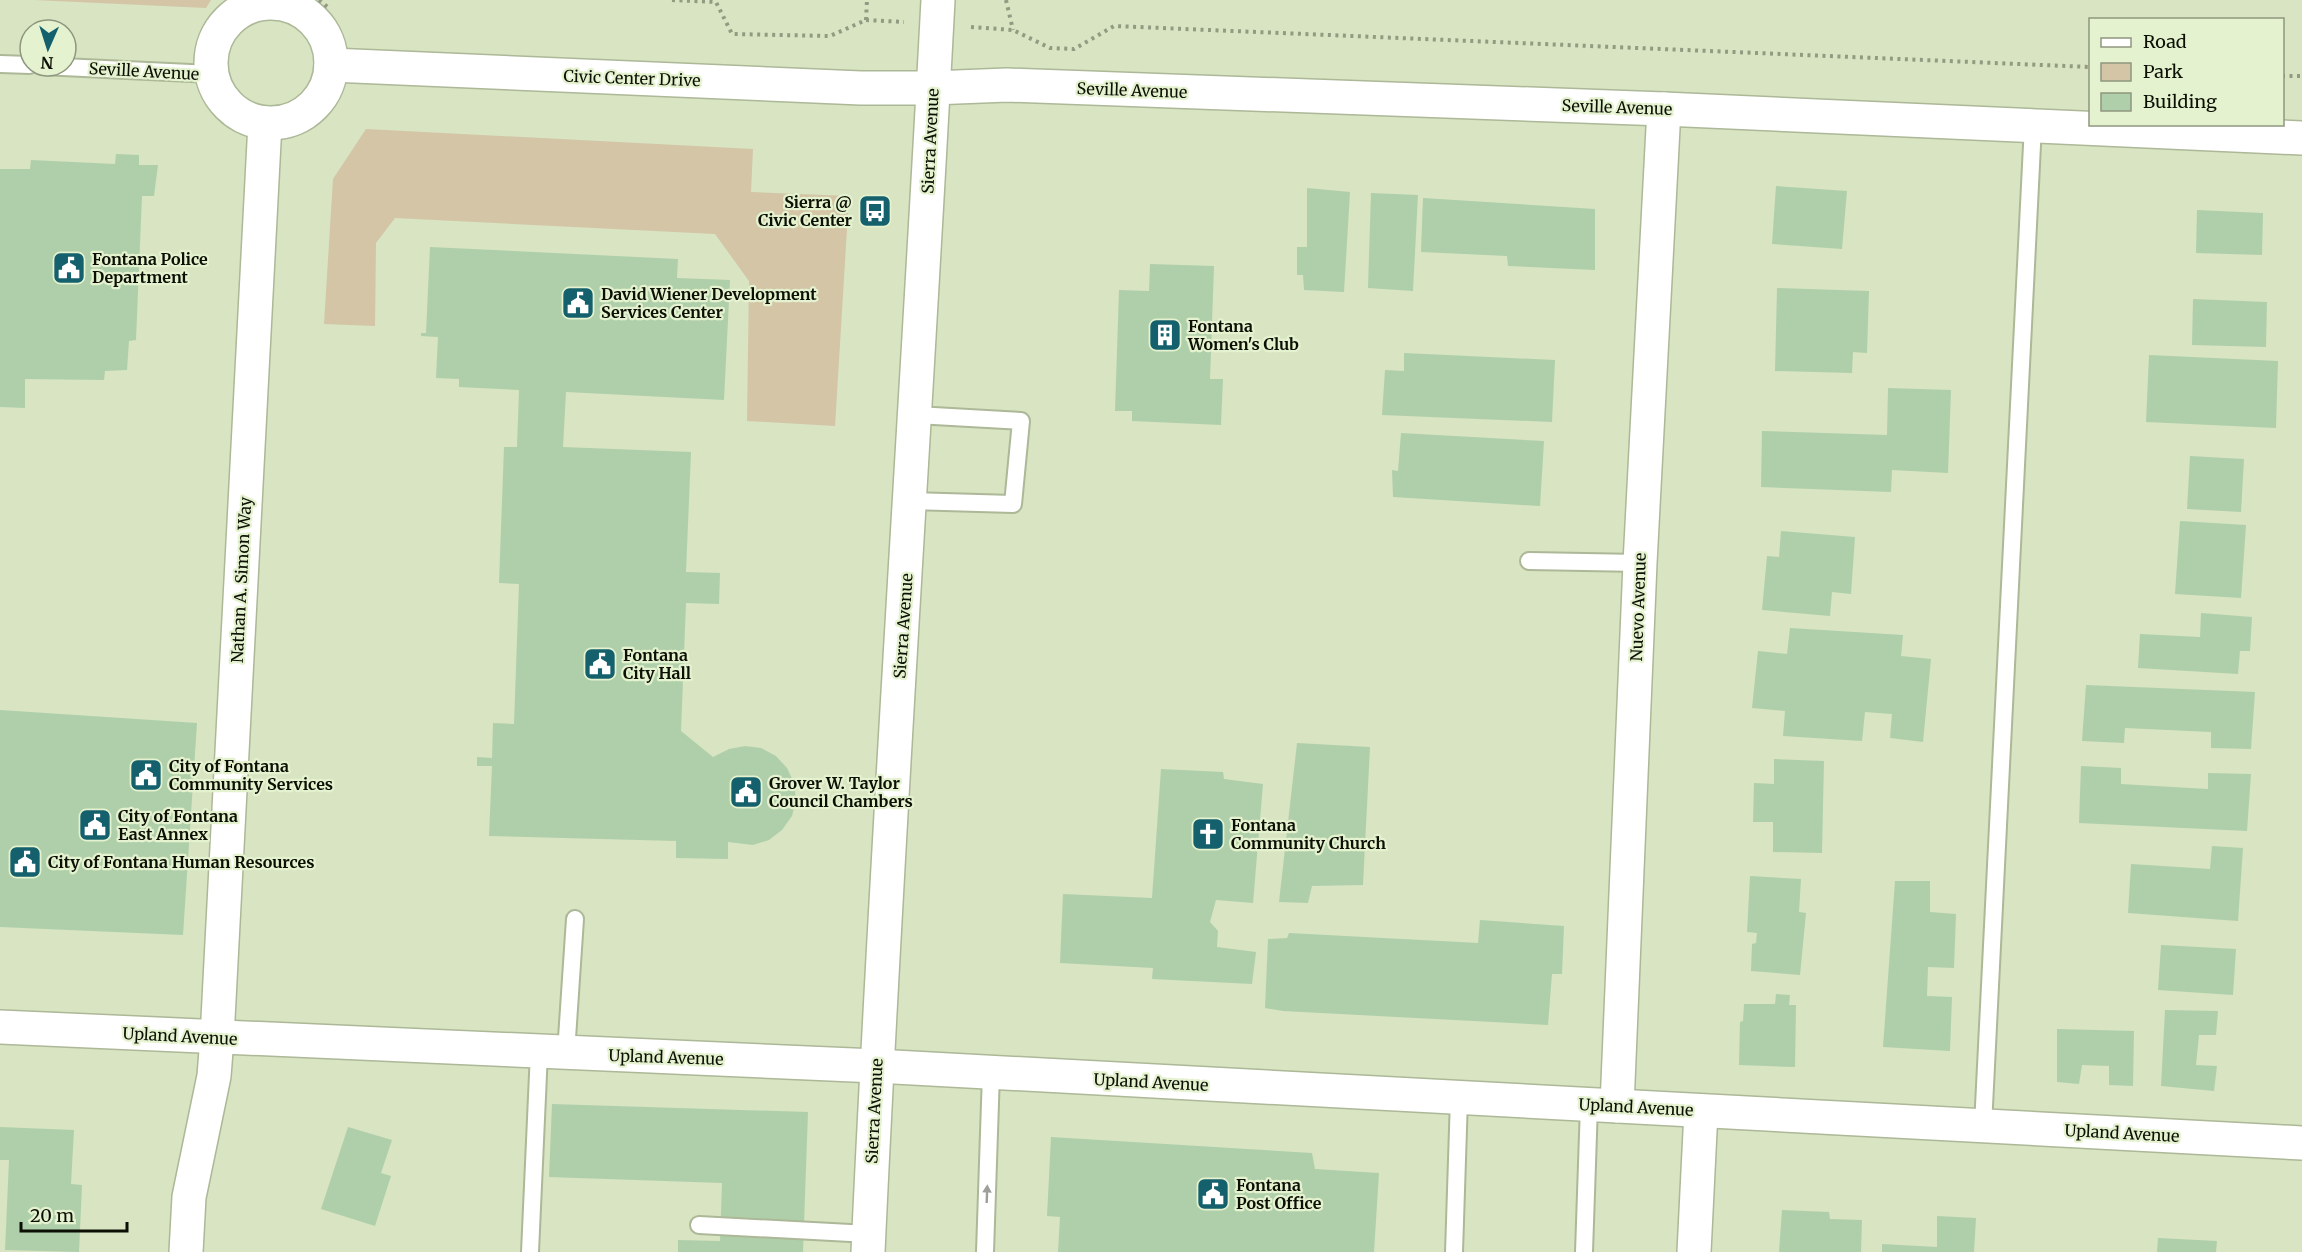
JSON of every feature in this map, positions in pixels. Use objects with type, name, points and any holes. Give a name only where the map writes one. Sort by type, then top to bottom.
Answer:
[{"type":"street","name":"Sierra Avenue","points":[[869,1243],[876,1066],[916,415],[938,0]]},
{"type":"street","points":[[272,2],[289,6],[315,22],[327,42],[331,65],[323,93],[309,110],[289,120],[265,123],[245,118],[232,109],[218,92],[212,74],[212,48],[227,22],[252,6],[272,2]]},
{"type":"street","name":"Civic Center Drive","points":[[331,65],[861,88],[933,88]]},
{"type":"street","name":"Seville Avenue","points":[[933,88],[1007,86],[1664,109],[2302,138]]},
{"type":"street","name":"Nuevo Avenue","points":[[1603,1106],[1640,563],[1664,109]]},
{"type":"street","name":"Nathan A. Simon Way","points":[[186,1252],[189,1197],[214,1076],[218,1038],[265,123]]},
{"type":"street","name":"Upland Avenue","points":[[0,1027],[876,1066],[2302,1143]]},
{"type":"street","points":[[1694,1252],[1701,1111]]},
{"type":"lane","points":[[0,64],[18,65]]},
{"type":"lane","name":"Seville Avenue","points":[[78,68],[212,74]]},
{"type":"lane","points":[[1983,1126],[2033,125]]},
{"type":"lane","points":[[910,501],[1013,504],[1020,421],[916,415]]},
{"type":"lane","points":[[1529,561],[1640,563]]},
{"type":"lane","points":[[530,1252],[553,1053],[575,918]]},
{"type":"lane","points":[[985,1252],[991,1073]]},
{"type":"lane","points":[[1454,1252],[1459,1098]]},
{"type":"lane","points":[[1584,1252],[1603,1106]]},
{"type":"lane","points":[[699,1225],[869,1243]]},
{"type":"path","points":[[319,0],[330,9],[331,0]]},
{"type":"path","points":[[672,0],[716,2],[732,34],[830,36],[866,20],[867,0]]},
{"type":"path","points":[[1006,0],[1013,30],[1050,48],[1058,49],[1074,49],[1114,26],[2089,67]]},
{"type":"path","points":[[2284,76],[2302,76]]},
{"type":"green space","points":[[34,0],[211,0],[206,8]]},
{"type":"green space","points":[[366,129],[753,149],[751,192],[849,196],[835,426],[747,421],[749,281],[715,234],[395,218],[376,243],[375,326],[324,324],[333,179]]},
{"type":"building","name":"Fontana Police Department","points":[[116,154],[139,155],[139,165],[158,165],[154,196],[142,196],[136,340],[129,341],[127,370],[105,371],[104,380],[25,379],[25,408],[0,407],[0,169],[30,169],[31,160],[115,164]]},
{"type":"building","points":[[1776,186],[1847,191],[1842,249],[1772,244]]},
{"type":"building","points":[[1307,188],[1350,192],[1344,292],[1304,290],[1303,275],[1297,275],[1297,247],[1307,247]]},
{"type":"building","points":[[1371,193],[1418,195],[1413,291],[1368,288]]},
{"type":"building","points":[[1423,198],[1595,209],[1595,270],[1508,266],[1507,256],[1421,252]]},
{"type":"building","points":[[2197,210],[2263,213],[2262,255],[2196,253]]},
{"type":"building","name":"Fontana City Hall","points":[[430,247],[678,259],[677,278],[730,280],[724,400],[566,392],[563,447],[691,452],[686,572],[720,573],[719,604],[686,603],[681,731],[713,757],[729,749],[745,746],[761,748],[776,756],[787,768],[794,783],[796,800],[792,816],[782,830],[769,840],[753,845],[728,842],[728,859],[676,858],[676,841],[489,836],[492,766],[477,766],[477,757],[492,758],[493,723],[514,724],[519,584],[499,583],[504,447],[517,447],[519,390],[459,387],[459,379],[436,378],[438,337],[421,336],[421,333],[426,333]]},
{"type":"building","name":"Fontana Women's Club","points":[[1150,264],[1214,266],[1210,379],[1223,379],[1221,425],[1132,421],[1132,411],[1115,411],[1119,290],[1149,291]]},
{"type":"building","points":[[1777,288],[1869,291],[1867,353],[1853,352],[1852,373],[1775,371]]},
{"type":"building","points":[[2193,299],[2267,302],[2266,347],[2192,345]]},
{"type":"building","points":[[1404,353],[1555,360],[1552,422],[1382,415],[1385,370],[1404,371]]},
{"type":"building","points":[[2149,355],[2278,361],[2276,428],[2146,422]]},
{"type":"building","points":[[1888,388],[1951,390],[1948,473],[1892,470],[1891,492],[1761,487],[1762,431],[1887,435]]},
{"type":"building","points":[[1401,433],[1544,441],[1540,506],[1393,497],[1392,470],[1398,471]]},
{"type":"building","points":[[2190,456],[2244,459],[2241,512],[2187,509]]},
{"type":"building","points":[[2180,521],[2246,525],[2241,598],[2175,594]]},
{"type":"building","points":[[1781,531],[1855,537],[1851,594],[1832,592],[1830,616],[1762,610],[1767,556],[1779,557]]},
{"type":"building","points":[[2201,613],[2252,617],[2250,651],[2240,651],[2238,674],[2138,668],[2140,634],[2200,637]]},
{"type":"building","points":[[1790,628],[1903,635],[1901,656],[1931,659],[1923,742],[1890,738],[1892,714],[1865,712],[1862,741],[1783,736],[1785,711],[1752,708],[1758,651],[1787,654]]},
{"type":"building","points":[[2086,685],[2255,692],[2251,749],[2211,748],[2211,732],[2125,728],[2124,743],[2082,741]]},
{"type":"building","name":"City of Fontana East Annex","points":[[0,710],[197,723],[183,935],[0,927]]},
{"type":"building","points":[[1297,743],[1370,747],[1363,885],[1312,886],[1308,903],[1279,902]]},
{"type":"building","points":[[1774,759],[1824,761],[1822,853],[1773,852],[1773,822],[1753,822],[1754,783],[1774,784]]},
{"type":"building","points":[[2081,766],[2121,768],[2121,784],[2208,789],[2208,773],[2251,774],[2247,831],[2079,823]]},
{"type":"building","name":"Fontana Community Church","points":[[1161,769],[1223,772],[1224,779],[1263,784],[1253,903],[1216,900],[1210,922],[1218,931],[1217,947],[1256,952],[1252,984],[1152,979],[1153,968],[1060,963],[1063,894],[1152,898]]},
{"type":"building","points":[[2212,846],[2243,848],[2238,921],[2128,913],[2131,864],[2210,869]]},
{"type":"building","points":[[1750,876],[1801,879],[1799,912],[1806,913],[1800,975],[1751,971],[1752,944],[1756,943],[1757,933],[1747,932]]},
{"type":"building","points":[[1895,881],[1930,881],[1930,912],[1956,914],[1954,968],[1928,967],[1927,996],[1952,997],[1950,1051],[1883,1047]]},
{"type":"building","points":[[1480,920],[1564,926],[1562,974],[1552,974],[1548,1025],[1283,1011],[1265,1008],[1268,939],[1287,938],[1289,933],[1478,943]]},
{"type":"building","points":[[2161,945],[2236,949],[2233,995],[2158,990]]},
{"type":"building","points":[[1776,994],[1790,995],[1789,1005],[1796,1005],[1795,1067],[1739,1065],[1740,1022],[1743,1021],[1744,1004],[1775,1004]]},
{"type":"building","points":[[2165,1010],[2218,1011],[2216,1035],[2199,1035],[2196,1065],[2217,1066],[2214,1091],[2161,1086]]},
{"type":"building","points":[[2057,1029],[2134,1031],[2133,1086],[2109,1085],[2109,1066],[2082,1065],[2079,1084],[2057,1082]]},
{"type":"building","points":[[552,1104],[808,1112],[803,1252],[678,1252],[678,1240],[720,1241],[722,1183],[549,1177]]},
{"type":"building","points":[[0,1127],[74,1130],[71,1184],[82,1185],[79,1252],[5,1250],[9,1160],[0,1160]]},
{"type":"building","points":[[348,1127],[392,1140],[381,1173],[391,1176],[375,1226],[321,1209]]},
{"type":"building","name":"Fontana Post Office","points":[[1051,1137],[1312,1153],[1315,1169],[1379,1173],[1374,1252],[1058,1252],[1060,1217],[1047,1216]]},
{"type":"building","points":[[1782,1210],[1829,1212],[1830,1219],[1862,1220],[1861,1252],[1779,1252]]},
{"type":"building","points":[[1937,1216],[1976,1218],[1974,1252],[1882,1252],[1882,1244],[1937,1247]]},
{"type":"building","points":[[2158,1238],[2217,1241],[2216,1252],[2157,1252]]},
{"type":"place","name":"Sierra @ Civic Center","points":[[875,211]]},
{"type":"place","name":"Fontana Police Department","points":[[69,268]]},
{"type":"place","name":"David Wiener Development Services Center","points":[[578,303]]},
{"type":"place","name":"Fontana Women's Club","points":[[1165,335]]},
{"type":"place","name":"Fontana City Hall","points":[[600,664]]},
{"type":"place","name":"City of Fontana Community Services","points":[[146,775]]},
{"type":"place","name":"Grover W. Taylor Council Chambers","points":[[746,792]]},
{"type":"place","name":"City of Fontana East Annex","points":[[95,825]]},
{"type":"place","name":"Fontana Community Church","points":[[1208,834]]},
{"type":"place","name":"City of Fontana Human Resources","points":[[25,862]]},
{"type":"place","name":"Fontana Post Office","points":[[1213,1194]]}]
